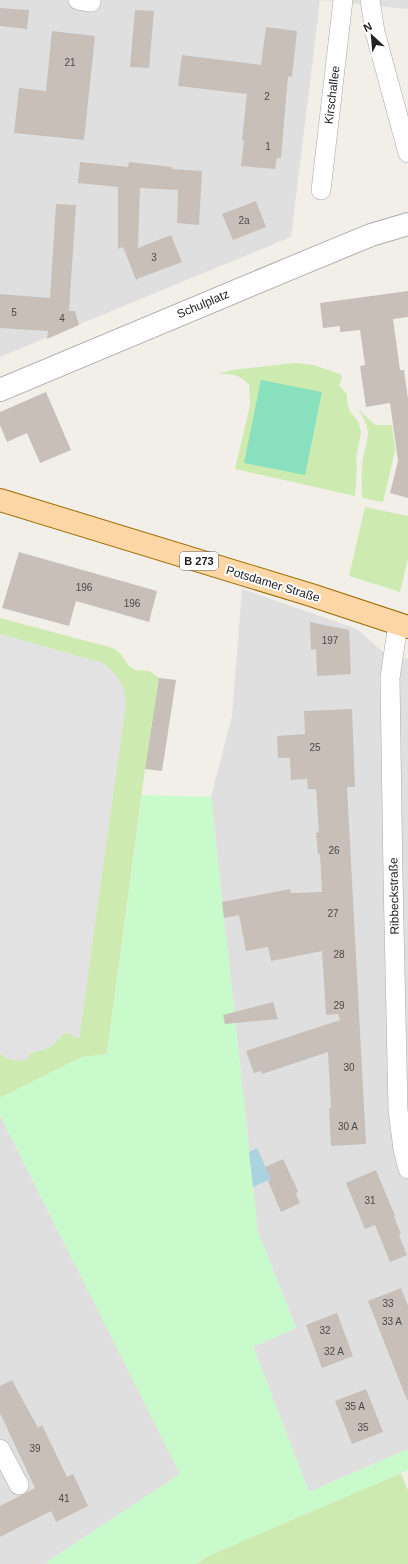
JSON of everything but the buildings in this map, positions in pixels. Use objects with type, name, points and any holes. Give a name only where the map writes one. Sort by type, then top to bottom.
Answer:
[{"type":"main road","name":"Potsdamer Straße","points":[[0,500],[403,625]]},
{"type":"street","name":"Kirschallee","points":[[321,190],[343,0]]},
{"type":"street","points":[[370,0],[375,32],[408,153]]},
{"type":"street","name":"Schulplatz","points":[[0,390],[371,235],[408,224]]},
{"type":"street","name":"Ribbeckstraße","points":[[403,625],[390,678],[398,1110],[402,1149],[408,1169]]},
{"type":"street","points":[[0,1449],[19,1485]]},
{"type":"shaded area","points":[[0,0],[320,0],[291,237],[0,357]]},
{"type":"shaded area","points":[[320,0],[408,0],[408,9]]},
{"type":"shaded area","points":[[242,589],[357,629],[383,652],[408,659],[408,1449],[309,1492],[253,1347],[296,1328],[258,1232],[211,797],[232,716]]},
{"type":"shaded area","points":[[0,634],[102,663],[112,670],[120,680],[126,701],[79,1039],[65,1032],[52,1046],[44,1050],[31,1052],[28,1059],[16,1061],[6,1058],[0,1053]]},
{"type":"shaded area","points":[[0,1115],[180,1474],[44,1564],[0,1564]]},
{"type":"green space","points":[[295,363],[314,365],[340,374],[342,377],[339,386],[347,394],[347,402],[350,412],[358,421],[361,432],[356,457],[357,466],[355,496],[235,469],[250,405],[249,385],[235,375],[218,374],[232,370]]},
{"type":"green space","points":[[261,380],[322,392],[305,475],[244,463]]},
{"type":"green space","points":[[358,409],[375,425],[392,425],[395,451],[383,502],[362,498],[362,465],[368,429]]},
{"type":"green space","points":[[365,507],[408,516],[408,559],[400,592],[349,576]]},
{"type":"green space","points":[[0,618],[113,648],[120,653],[129,666],[136,670],[149,671],[159,678],[145,769],[107,1054],[82,1057],[0,1098],[0,1053],[6,1058],[38,1051],[52,1044],[65,1032],[79,1038],[126,701],[107,666],[102,663],[0,634]]},
{"type":"green space","points":[[142,795],[211,797],[258,1232],[296,1328],[253,1347],[309,1492],[408,1449],[408,1470],[210,1555],[196,1564],[44,1564],[180,1474],[0,1115],[0,1098],[82,1057],[107,1054]]},
{"type":"green space","points":[[401,1473],[408,1491],[408,1564],[196,1564],[210,1555]]},
{"type":"water","points":[[257,1148],[271,1179],[253,1187],[249,1152]]}]
